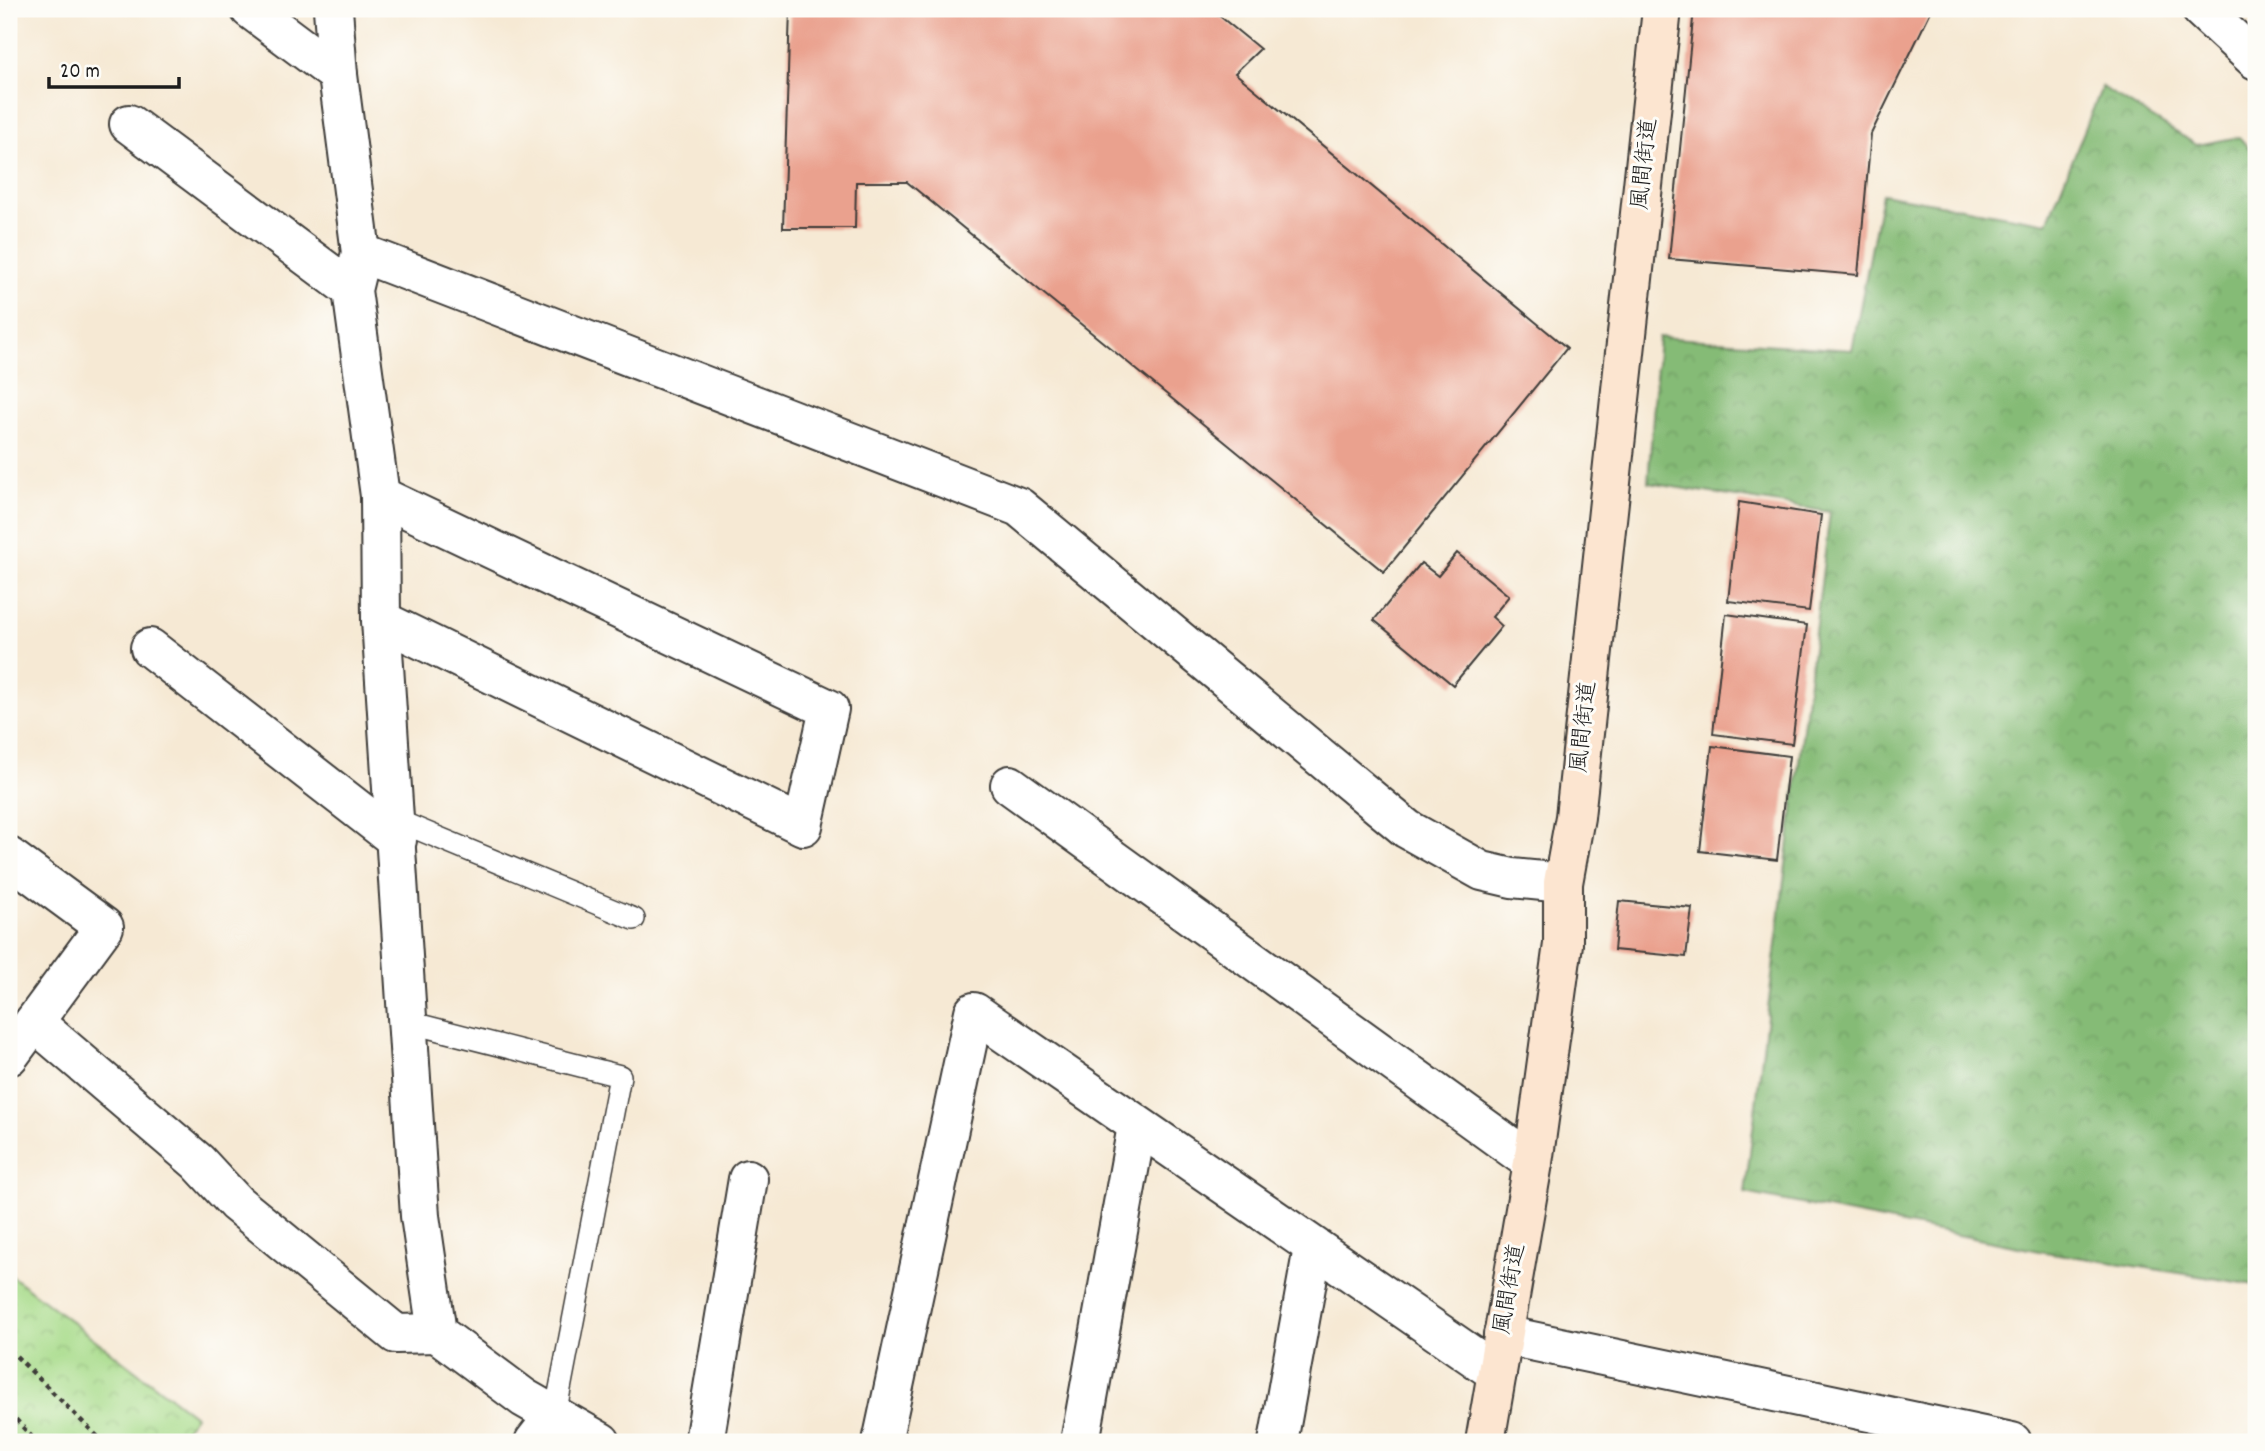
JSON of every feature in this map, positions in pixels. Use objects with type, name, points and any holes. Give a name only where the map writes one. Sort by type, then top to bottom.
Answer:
[{"type":"street","points":[[250,9],[338,75]]},
{"type":"street","points":[[333,9],[338,75],[361,253],[352,290],[380,496],[381,620],[397,830],[420,1216],[437,1333]]},
{"type":"street","name":"風間街道","points":[[1485,1442],[1533,1163],[1563,944],[1563,883],[1575,817],[1662,9]]},
{"type":"street","points":[[2201,9],[2256,60]]},
{"type":"street","points":[[130,124],[352,290]]},
{"type":"street","points":[[361,253],[1019,507],[1407,829],[1482,871],[1563,883]]},
{"type":"street","points":[[380,496],[829,709],[803,826],[381,620]]},
{"type":"street","points":[[150,648],[397,830]]},
{"type":"street","points":[[1010,785],[1533,1163]]},
{"type":"street","points":[[9,857],[104,927],[9,1056]]},
{"type":"street","points":[[882,1442],[974,1012],[1497,1373]]},
{"type":"street","points":[[34,1023],[198,1162],[236,1203],[396,1334],[437,1333],[524,1398],[545,1429],[601,1442]]},
{"type":"street","points":[[1080,1442],[1137,1126]]},
{"type":"street","points":[[704,1442],[748,1179]]},
{"type":"street","points":[[1278,1442],[1313,1248]]},
{"type":"street","points":[[1503,1335],[2012,1442]]},
{"type":"lane","points":[[397,830],[634,919]]},
{"type":"lane","points":[[408,1022],[620,1076],[545,1429]]},
{"type":"path","points":[[9,1349],[103,1442]]},
{"type":"path","points":[[9,1412],[31,1436],[33,1442]]},
{"type":"green space","points":[[2102,87],[2197,145],[2239,137],[2256,156],[2256,1285],[2039,1251],[1745,1193],[1830,512],[1648,483],[1659,337],[1852,350],[1882,194],[2047,223]]},
{"type":"green space","points":[[9,1274],[195,1416],[175,1442],[9,1442]]},
{"type":"building","points":[[790,9],[1211,9],[1260,49],[1235,73],[1567,348],[1384,572],[907,182],[856,182],[855,228],[783,228]]},
{"type":"building","points":[[1694,9],[1932,9],[1871,134],[1858,275],[1669,259]]},
{"type":"building","points":[[1739,502],[1821,515],[1809,611],[1728,601]]},
{"type":"building","points":[[1457,553],[1509,596],[1492,617],[1502,626],[1453,685],[1374,620],[1421,563],[1438,576]]},
{"type":"building","points":[[1726,614],[1807,625],[1792,744],[1713,734]]},
{"type":"building","points":[[1712,746],[1789,756],[1777,860],[1700,851]]},
{"type":"building","points":[[1619,901],[1692,908],[1686,957],[1614,950]]}]
